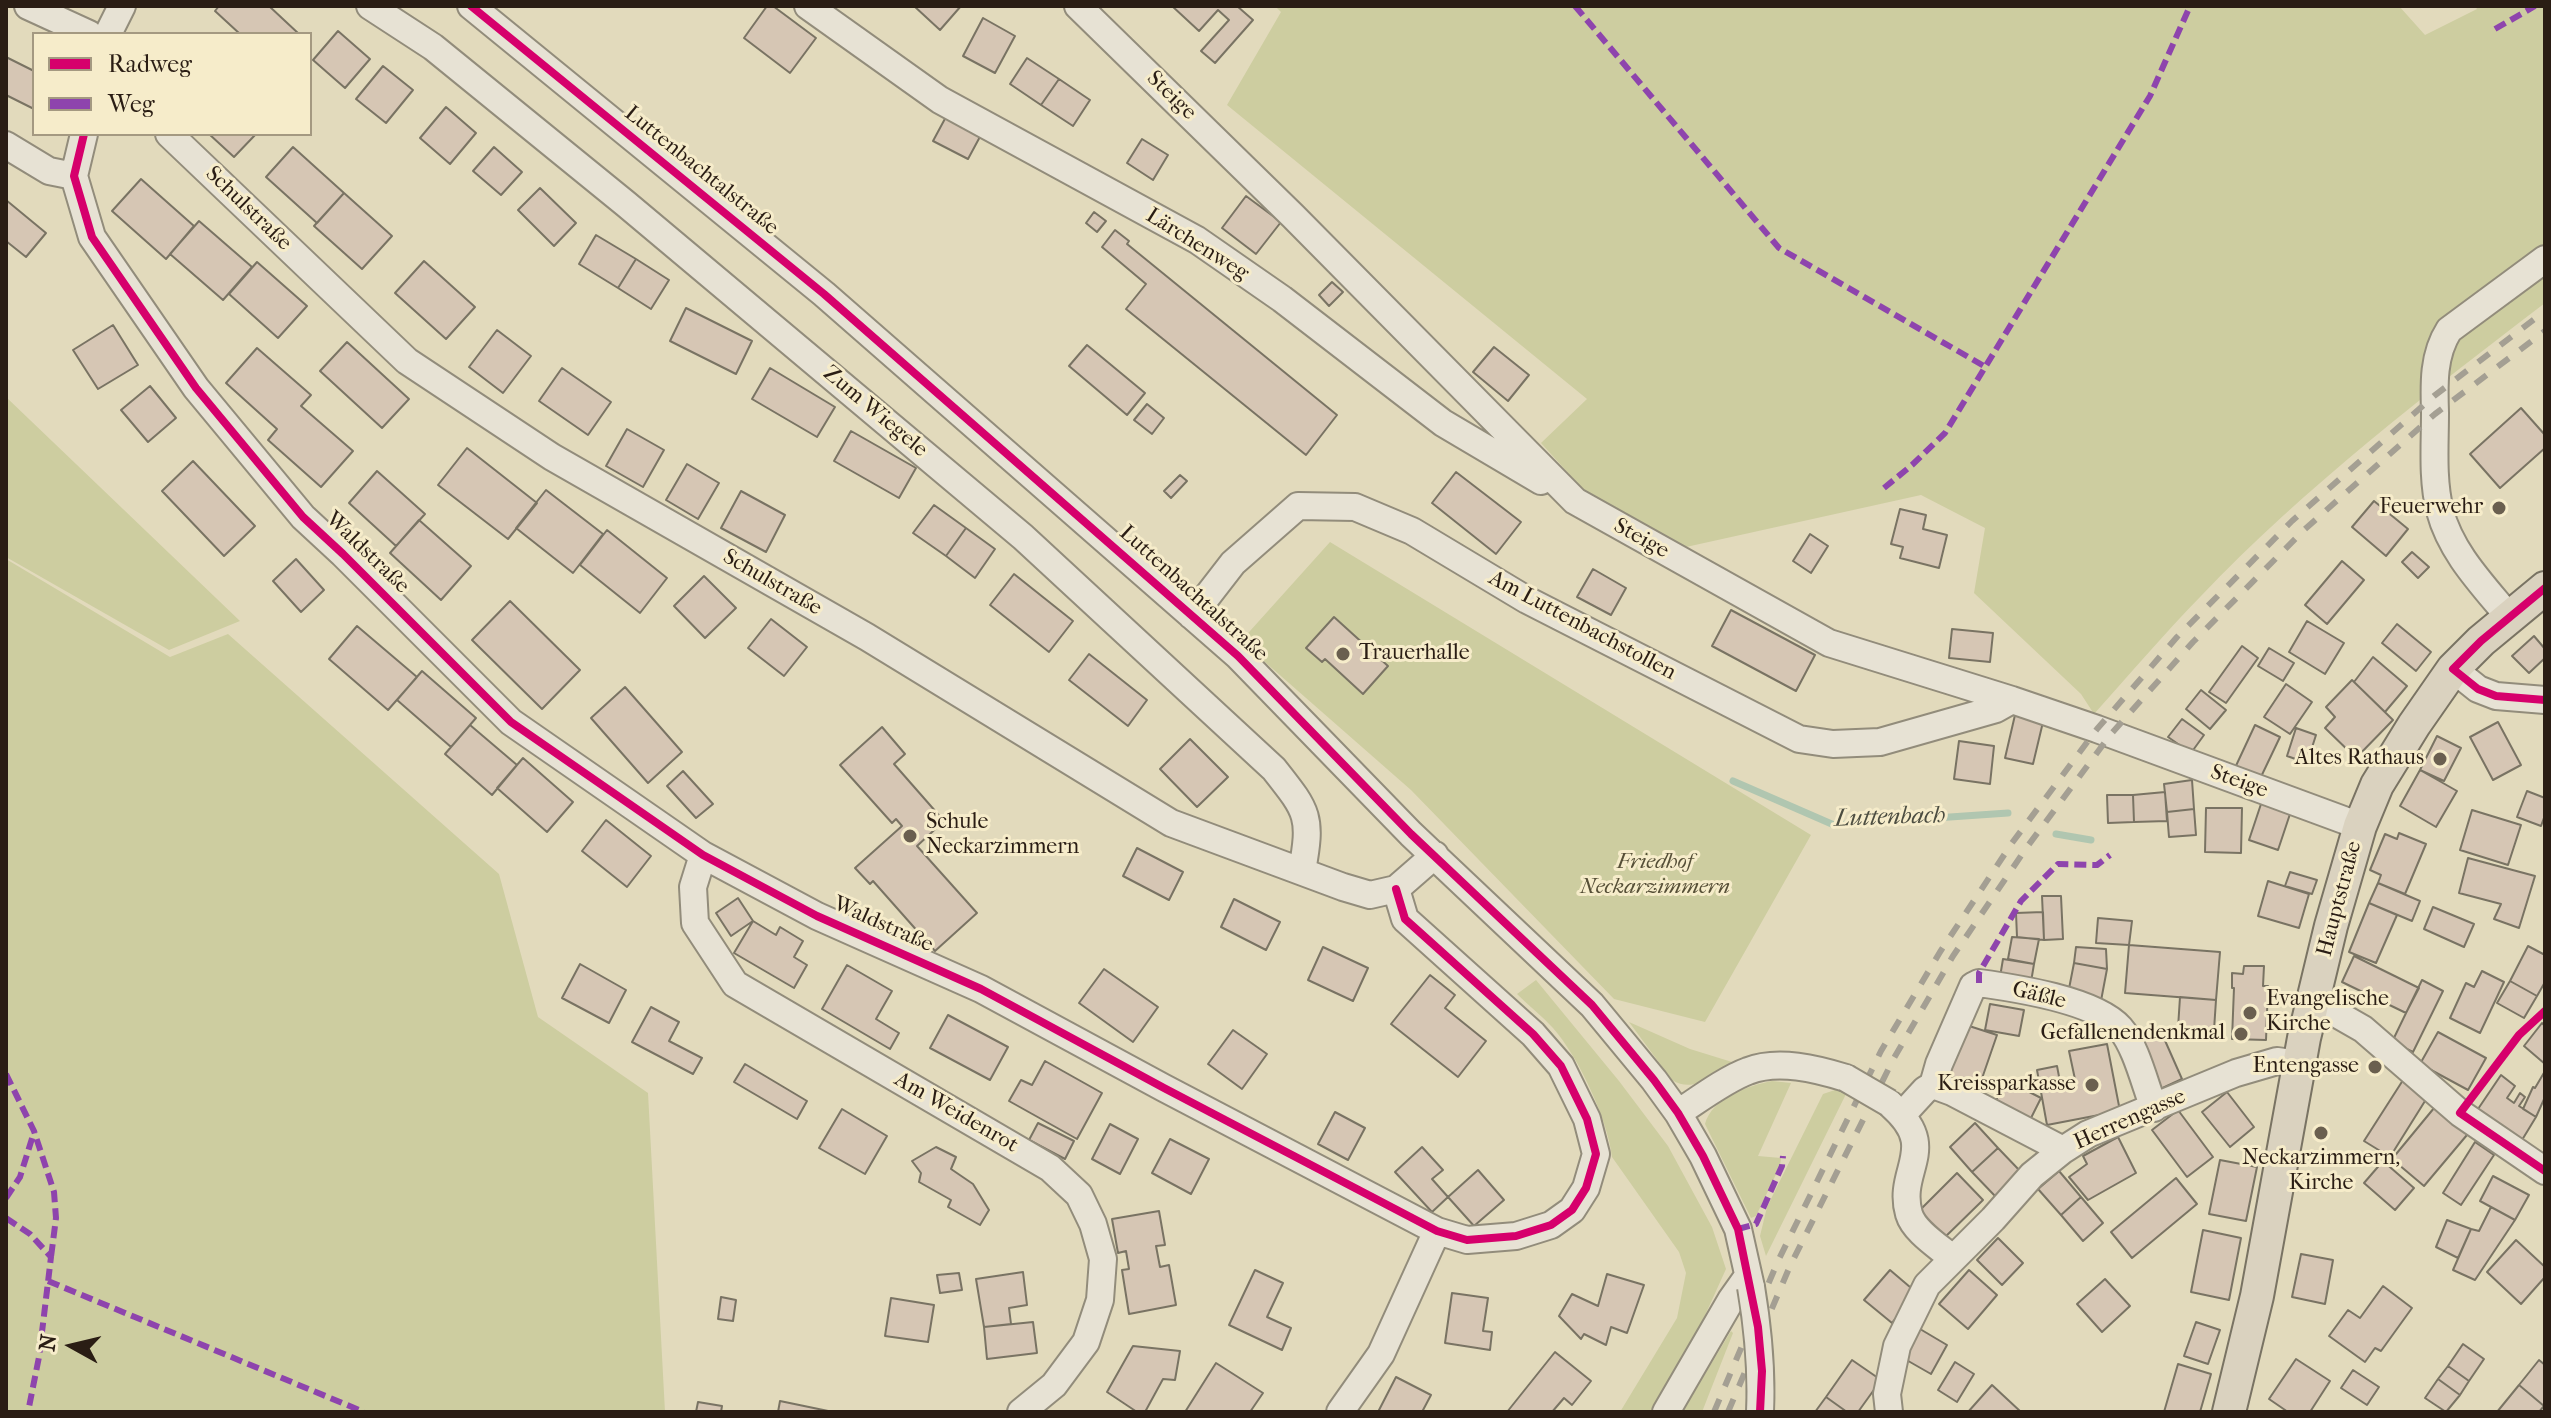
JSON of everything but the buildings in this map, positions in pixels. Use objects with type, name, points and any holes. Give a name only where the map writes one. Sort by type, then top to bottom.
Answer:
[{"type":"main road","name":"Hauptstraße","points":[[2229,1412],[2257,1296],[2299,1064],[2335,911],[2360,826],[2377,785],[2453,669],[2481,641],[2545,588]]},
{"type":"street","points":[[28,6],[85,32]]},
{"type":"street","points":[[109,32],[122,6]]},
{"type":"street","name":"Zum Wiegele","points":[[370,6],[433,47],[774,327],[1023,537],[1274,769],[1301,803],[1308,825],[1302,871]]},
{"type":"street","name":"Luttenbachtalstraße","points":[[471,6],[824,294],[1238,656],[1411,834],[1592,1005],[1678,1113],[1703,1156],[1738,1229],[1758,1327],[1762,1371],[1760,1412]]},
{"type":"street","name":"Lärchenweg","points":[[808,6],[940,100],[1197,240],[1282,299],[1443,423],[1575,501]]},
{"type":"street","name":"Steige","points":[[1078,6],[1293,216],[1575,501],[1829,643],[2012,700],[2360,826]]},
{"type":"street","name":"Waldstraße","points":[[84,136],[74,176],[92,237],[196,388],[303,517],[511,722],[703,855],[817,916],[981,989],[1437,1231],[1467,1240],[1516,1236],[1551,1225],[1572,1210],[1586,1188],[1596,1154],[1587,1119],[1561,1066],[1533,1034],[1405,919],[1396,889]]},
{"type":"street","name":"Schulstraße","points":[[171,136],[407,361],[552,457],[867,637],[1171,823],[1370,895],[1396,889]]},
{"type":"street","points":[[6,145],[49,171],[74,176]]},
{"type":"street","points":[[2510,618],[2465,565],[2440,511],[2434,451],[2436,364],[2441,342],[2449,330],[2545,259]]},
{"type":"street","name":"Am Luttenbachstollen","points":[[1192,616],[1233,563],[1298,506],[1355,507],[1412,531],[1527,600],[1799,739],[1833,744],[1880,742],[1996,709],[2012,700]]},
{"type":"street","points":[[2453,669],[2478,689],[2496,696],[2545,700]]},
{"type":"street","name":"Am Weidenrot","points":[[703,855],[693,887],[695,923],[735,984],[1050,1168],[1079,1195],[1093,1224],[1103,1259],[1100,1300],[1086,1342],[1054,1385],[1021,1412]]},
{"type":"street","points":[[1396,889],[1435,855]]},
{"type":"street","name":"Gäßle","points":[[1896,1109],[1933,1085],[1973,986],[1979,983],[2037,993],[2100,1012],[2120,1028],[2129,1044],[2154,1108]]},
{"type":"street","points":[[2314,1001],[2363,1029],[2460,1113],[2545,1171]]},
{"type":"street","name":"Herrengasse","points":[[1889,1412],[1887,1394],[1897,1346],[1927,1285],[2032,1175],[2088,1134],[2236,1073],[2277,1061],[2299,1064]]},
{"type":"street","points":[[1678,1113],[1748,1070],[1777,1065],[1823,1071],[1846,1078],[1896,1109],[1910,1127],[1916,1145],[1908,1212],[1913,1223],[1952,1258]]},
{"type":"street","points":[[1933,1085],[2063,1150]]},
{"type":"street","points":[[1340,1412],[1381,1354],[1437,1231]]},
{"type":"street","points":[[1666,1412],[1731,1300],[1750,1281]]},
{"type":"green space","points":[[1275,6],[2399,6],[2425,35],[2477,9],[2475,6],[2545,6],[2545,303],[2411,407],[2282,517],[2187,610],[2094,714],[2081,694],[1974,593],[1985,528],[1921,495],[1677,549],[1598,506],[1541,443],[1587,399],[1227,105],[1281,12]]},
{"type":"green space","points":[[6,397],[240,621],[169,650],[6,557]]},
{"type":"green space","name":"Friedhof Neckarzimmern","points":[[1330,542],[1811,835],[1705,1022],[1614,999],[1411,790],[1241,641]]},
{"type":"green space","points":[[6,559],[170,657],[228,634],[499,874],[538,1017],[648,1093],[665,1412],[6,1412]]},
{"type":"green space","points":[[1536,980],[1668,1146],[1712,1227],[1726,1269],[1688,1353],[1651,1412],[1620,1412],[1677,1318],[1686,1273],[1679,1252],[1612,1157],[1605,1125],[1582,1071],[1553,1028],[1517,994]]},
{"type":"green space","points":[[1629,1022],[1690,1049],[1732,1062],[1696,1084],[1680,1084],[1672,1080]]},
{"type":"green space","points":[[1772,1081],[1791,1083],[1758,1156],[1781,1158],[1780,1166],[1756,1216],[1751,1218],[1705,1124],[1723,1100],[1752,1086]]},
{"type":"green space","points":[[1841,1088],[1847,1092],[1766,1256],[1760,1236],[1767,1207],[1823,1094]]},
{"type":"green space","points":[[1731,1331],[1733,1333],[1702,1412],[1682,1412]]},
{"type":"waterway","name":"Luttenbach","points":[[1733,781],[1834,825],[2008,813]]},
{"type":"waterway","name":"Luttenbach","points":[[2056,834],[2091,840]]},
{"type":"railway","points":[[1714,1412],[1778,1261],[1881,1051],[1940,952],[2012,843],[2097,729],[2177,637],[2292,521],[2434,396],[2545,311]]},
{"type":"railway","points":[[1728,1412],[1790,1266],[1894,1058],[1953,956],[2027,847],[2111,734],[2193,642],[2305,529],[2435,414],[2545,331]]},
{"type":"marked path","points":[[1575,6],[1779,248],[1984,366]]},
{"type":"marked path","points":[[1884,488],[1945,433],[2150,96],[2190,6]]},
{"type":"marked path","points":[[2495,29],[2535,6]]},
{"type":"marked path","points":[[1979,983],[1979,973],[2021,901],[2058,864],[2097,865],[2110,855]]},
{"type":"marked path","points":[[6,1074],[34,1131],[54,1192],[56,1218],[51,1257]]},
{"type":"marked path","points":[[6,1198],[20,1177],[34,1132]]},
{"type":"marked path","points":[[1738,1229],[1756,1224],[1782,1166],[1783,1156]]},
{"type":"marked path","points":[[6,1218],[30,1234],[51,1257],[39,1357],[28,1412]]},
{"type":"marked path","points":[[48,1281],[364,1412]]},
{"type":"cycle path","points":[[471,6],[824,294],[1238,656],[1411,834],[1592,1005],[1678,1113],[1703,1156],[1738,1229],[1758,1327],[1762,1371],[1760,1412]]},
{"type":"cycle path","points":[[84,136],[74,176],[92,237],[196,388],[303,517],[511,722],[703,855],[817,916],[981,989],[1437,1231],[1467,1240],[1516,1236],[1551,1225],[1572,1210],[1586,1188],[1596,1154],[1587,1119],[1561,1066],[1533,1034],[1405,919],[1396,889]]},
{"type":"cycle path","points":[[2545,588],[2481,641],[2453,669],[2478,689],[2496,696],[2545,700]]},
{"type":"cycle path","points":[[2545,1011],[2519,1035],[2460,1113],[2545,1171]]},
{"type":"place","name":"Feuerwehr","points":[[2499,508]]},
{"type":"place","name":"Trauerhalle","points":[[1343,654]]},
{"type":"place","name":"Altes Rathaus","points":[[2440,759]]},
{"type":"place","name":"Schule Neckarzimmern","points":[[910,836]]},
{"type":"place","name":"Evangelische Kirche","points":[[2250,1013]]},
{"type":"place","name":"Gefallenendenkmal","points":[[2241,1034]]},
{"type":"place","name":"Entengasse","points":[[2375,1067]]},
{"type":"place","name":"Kreissparkasse","points":[[2092,1085]]},
{"type":"place","name":"Neckarzimmern, Kirche","points":[[2321,1133]]}]
